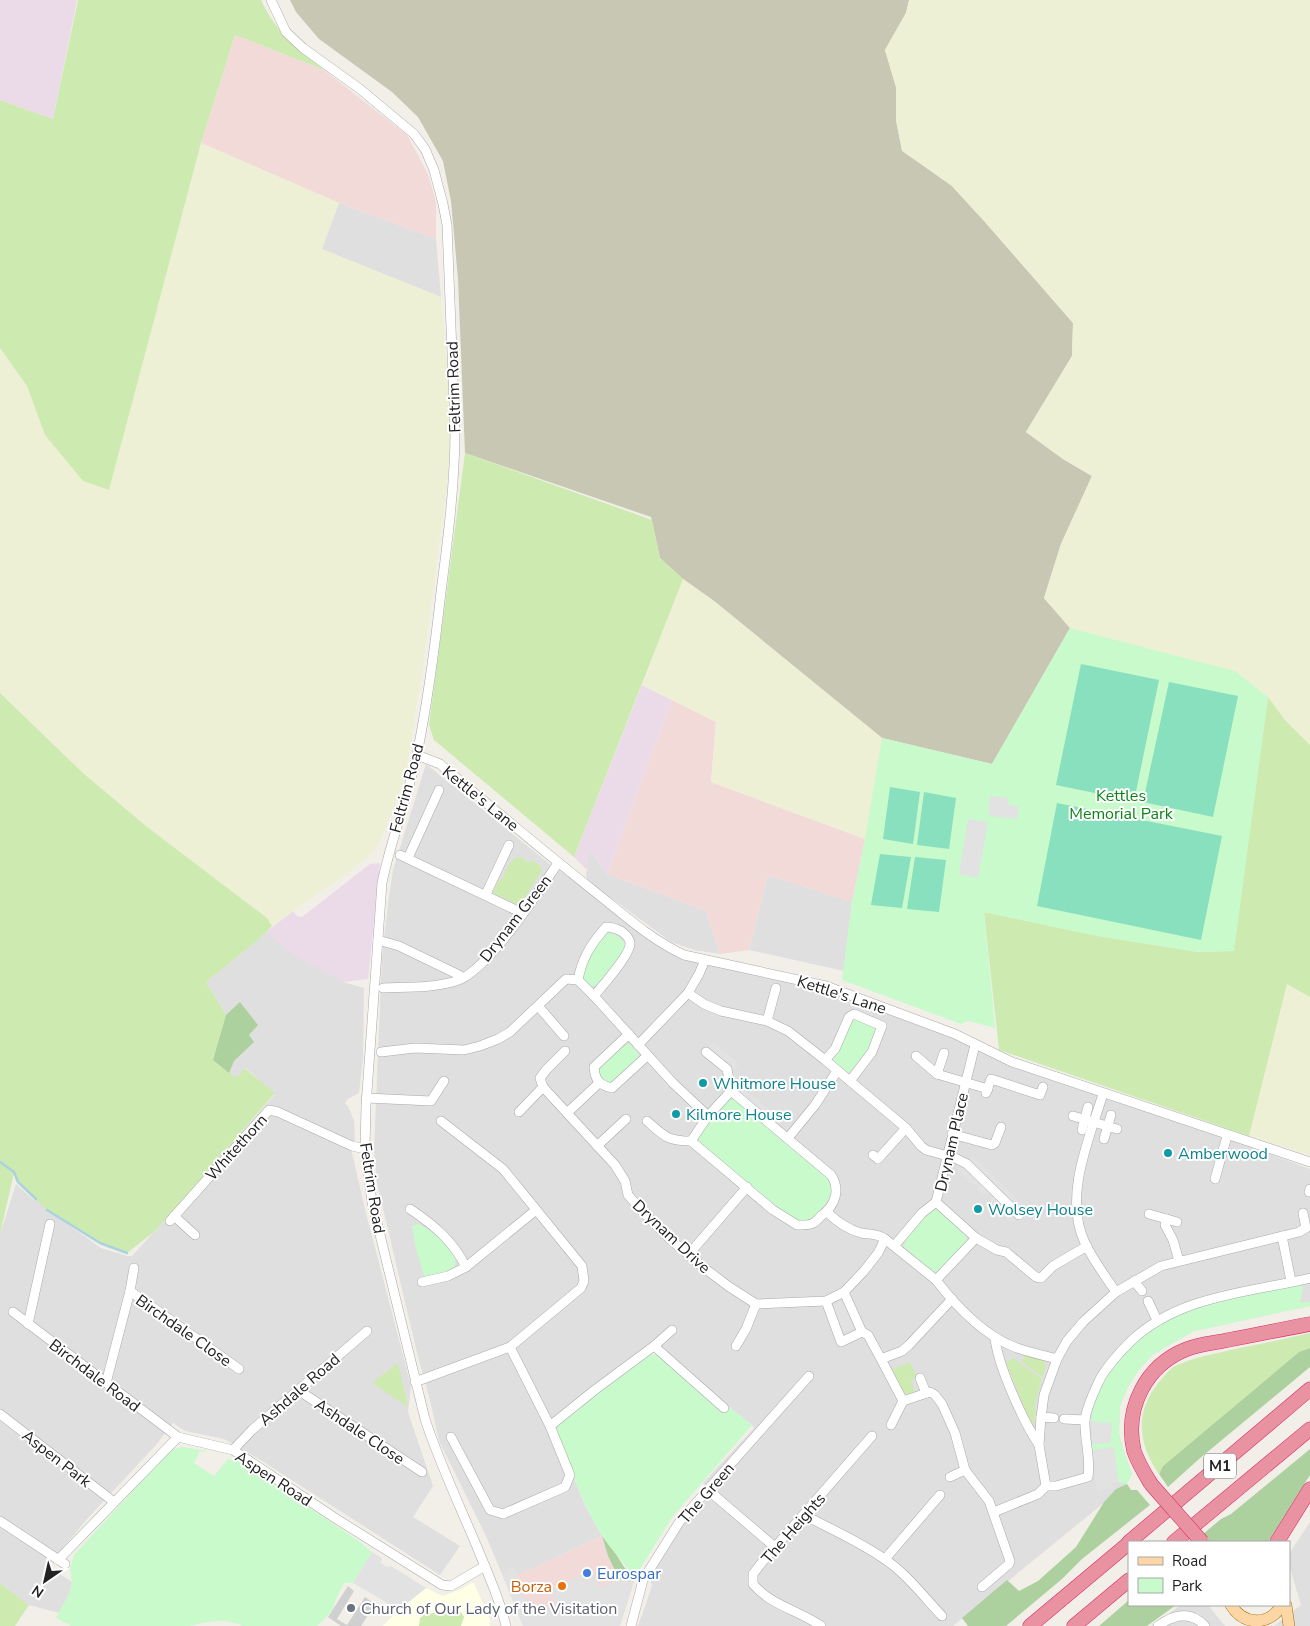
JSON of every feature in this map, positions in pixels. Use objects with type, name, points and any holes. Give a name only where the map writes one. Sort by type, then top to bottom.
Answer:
[{"type":"highway","points":[[1201,1541],[1152,1484],[1137,1457],[1132,1417],[1143,1384],[1163,1363],[1188,1349],[1310,1324]]},
{"type":"highway","name":"M1","points":[[1130,1541],[1310,1389]]},
{"type":"highway","name":"M1","points":[[1175,1541],[1310,1429]]},
{"type":"highway","points":[[1278,1541],[1310,1489]]},
{"type":"highway","name":"M1","points":[[1030,1626],[1128,1543]]},
{"type":"highway","points":[[1074,1626],[1128,1581]]},
{"type":"main road","points":[[1232,1606],[1242,1618],[1268,1623],[1281,1606]]},
{"type":"main road","points":[[1286,1606],[1290,1626]]},
{"type":"street","name":"Feltrim Road","points":[[271,0],[286,32],[329,68],[360,89],[414,134],[426,149],[434,170],[447,225],[455,453],[450,526],[417,756],[382,883],[366,1098],[365,1149],[372,1202],[425,1419],[436,1452],[485,1566],[506,1626]]},
{"type":"street","name":"Kettle's Lane","points":[[417,756],[440,764],[558,863],[664,946],[684,955],[826,986],[950,1032],[1012,1062],[1227,1136],[1310,1162]]},
{"type":"street","points":[[439,790],[404,856],[522,913]]},
{"type":"street","points":[[486,894],[509,845]]},
{"type":"street","name":"Drynam Green","points":[[383,988],[435,985],[461,978],[481,964],[501,942],[558,863]]},
{"type":"street","points":[[578,980],[580,965],[586,952],[606,927],[613,927],[625,934],[630,942],[630,948],[594,996]]},
{"type":"street","points":[[378,940],[398,946],[459,975],[461,978]]},
{"type":"street","points":[[638,1045],[688,993],[705,960]]},
{"type":"street","points":[[381,1052],[414,1048],[458,1050],[480,1046],[510,1032],[566,979],[578,980],[672,1083],[708,1116]]},
{"type":"street","points":[[767,1021],[776,988]]},
{"type":"street","points":[[688,993],[712,1008],[767,1021],[788,1031],[906,1128],[920,1146],[926,1150],[955,1158],[967,1164],[1019,1215]]},
{"type":"street","points":[[538,1006],[564,1036]]},
{"type":"street","points":[[825,1060],[835,1049],[849,1017],[854,1014],[882,1026],[872,1052],[850,1081]]},
{"type":"street","points":[[629,1034],[594,1067],[599,1083],[612,1088],[647,1056]]},
{"type":"street","name":"Drynam Place","points":[[936,1202],[975,1045]]},
{"type":"street","points":[[519,1112],[543,1087],[540,1078],[546,1070],[566,1051]]},
{"type":"street","points":[[646,1121],[669,1139],[676,1141],[691,1140],[773,1210],[797,1225],[813,1223],[827,1212],[837,1190],[835,1180],[731,1091],[727,1069],[706,1052]]},
{"type":"street","name":"Drynam Place","points":[[937,1074],[944,1053]]},
{"type":"street","name":"Drynam Place","points":[[916,1056],[937,1074],[965,1082]]},
{"type":"street","points":[[788,1138],[815,1105],[837,1071]]},
{"type":"street","points":[[965,1082],[987,1091],[991,1079],[1040,1095],[1043,1087]]},
{"type":"street","points":[[366,1098],[430,1101],[444,1081]]},
{"type":"street","points":[[567,1113],[599,1083]]},
{"type":"street","name":"Drynam Drive","points":[[543,1087],[620,1173],[628,1195],[638,1207],[671,1240],[728,1286],[756,1304]]},
{"type":"street","points":[[691,1140],[708,1116],[731,1091]]},
{"type":"street","points":[[1103,1094],[1077,1184],[1076,1213],[1087,1246],[1116,1292]]},
{"type":"street","points":[[1082,1130],[1088,1107]]},
{"type":"street","name":"Whitethorn","points":[[195,1234],[172,1218],[269,1110],[278,1112],[352,1146],[365,1149]]},
{"type":"street","points":[[1104,1139],[1112,1127],[1111,1115]]},
{"type":"street","points":[[1073,1116],[1112,1127]]},
{"type":"street","points":[[597,1146],[626,1119]]},
{"type":"street","points":[[415,1382],[510,1347],[574,1294],[584,1281],[582,1266],[503,1169],[441,1121]]},
{"type":"street","points":[[952,1134],[992,1145],[995,1143],[1001,1127]]},
{"type":"street","points":[[873,1155],[878,1159],[906,1128]]},
{"type":"street","points":[[1215,1179],[1227,1136]]},
{"type":"street","points":[[689,1254],[747,1187]]},
{"type":"street","points":[[895,1245],[922,1213],[936,1202],[976,1238],[997,1250],[1006,1252],[1036,1277],[1041,1278],[1052,1266],[1087,1246]]},
{"type":"street","points":[[410,1209],[447,1237],[459,1253],[466,1267]]},
{"type":"street","points":[[422,1282],[448,1276],[466,1267],[536,1210]]},
{"type":"street","points":[[827,1212],[848,1228],[864,1233],[876,1234],[895,1245],[936,1280],[952,1299],[995,1338],[1022,1350],[1057,1359]]},
{"type":"street","points":[[994,1512],[1038,1494],[1045,1483],[1039,1445],[1041,1416],[1048,1382],[1057,1359],[1067,1341],[1083,1322],[1116,1292],[1161,1266],[1308,1229],[1303,1213]]},
{"type":"street","points":[[1149,1214],[1177,1222]]},
{"type":"street","points":[[1167,1219],[1165,1224],[1179,1261]]},
{"type":"street","points":[[28,1324],[50,1224]]},
{"type":"street","points":[[1282,1236],[1291,1281]]},
{"type":"street","points":[[736,1346],[746,1329],[756,1304],[826,1301],[844,1292],[871,1263],[885,1238]]},
{"type":"street","points":[[936,1280],[976,1238]]},
{"type":"street","points":[[106,1383],[130,1291],[134,1268]]},
{"type":"street","points":[[1045,1483],[1056,1486],[1088,1477],[1090,1466],[1086,1420],[1093,1394],[1111,1362],[1137,1335],[1157,1320],[1215,1298],[1310,1278]]},
{"type":"street","points":[[1134,1281],[1142,1291]]},
{"type":"street","name":"Birchdale Close","points":[[130,1291],[239,1369]]},
{"type":"street","points":[[844,1292],[862,1332],[868,1335],[903,1402]]},
{"type":"street","points":[[881,1359],[910,1346],[952,1299]]},
{"type":"street","points":[[826,1301],[841,1342],[862,1332]]},
{"type":"street","points":[[1148,1301],[1157,1320]]},
{"type":"street","name":"Birchdale Road","points":[[12,1312],[178,1437]]},
{"type":"street","points":[[550,1426],[672,1330]]},
{"type":"street","name":"Ashdale Road","points":[[233,1450],[252,1430],[367,1331]]},
{"type":"street","points":[[995,1338],[996,1348],[1014,1396],[1039,1445]]},
{"type":"street","points":[[654,1346],[724,1408]]},
{"type":"street","points":[[450,1437],[490,1510],[497,1514],[503,1514],[565,1487],[570,1475],[550,1426],[510,1347]]},
{"type":"street","name":"The Green","points":[[631,1626],[641,1587],[648,1572],[680,1521],[809,1376]]},
{"type":"street","points":[[920,1378],[926,1393]]},
{"type":"street","name":"Ashdale Close","points":[[298,1390],[422,1472]]},
{"type":"street","points":[[891,1426],[903,1402],[930,1392],[942,1404],[955,1434],[966,1470],[989,1500],[1010,1561],[982,1588]]},
{"type":"street","name":"Aspen Park","points":[[0,1414],[114,1502]]},
{"type":"street","points":[[1041,1416],[1086,1420]]},
{"type":"street","name":"The Heights","points":[[821,1626],[810,1618],[772,1600],[758,1591],[753,1584],[753,1574],[872,1436]]},
{"type":"street","points":[[0,1521],[62,1562],[114,1502],[178,1437]]},
{"type":"street","name":"Aspen Road","points":[[178,1437],[233,1450],[335,1518],[442,1585],[451,1586],[485,1566]]},
{"type":"street","points":[[950,1477],[966,1470]]},
{"type":"street","points":[[708,1490],[776,1548]]},
{"type":"street","points":[[885,1559],[940,1495]]},
{"type":"street","points":[[804,1515],[885,1559],[942,1616]]},
{"type":"street","points":[[1158,1626],[1169,1618],[1180,1616],[1191,1617],[1204,1626]]},
{"type":"shaded area","points":[[0,0],[77,0],[53,119],[0,100]]},
{"type":"shaded area","points":[[290,0],[909,0],[906,13],[885,50],[896,87],[896,120],[902,150],[952,186],[1073,323],[1072,356],[1026,432],[1063,459],[1092,476],[1061,544],[1044,598],[1070,628],[992,764],[882,738],[714,601],[683,579],[660,558],[651,517],[465,453],[458,279],[451,201],[443,161],[418,117],[392,92],[319,39],[296,12]]},
{"type":"shaded area","points":[[909,0],[1310,0],[1310,745],[1285,720],[1268,697],[1235,671],[1070,628],[1044,598],[1061,544],[1092,476],[1063,459],[1026,432],[1072,356],[1073,323],[952,186],[902,151],[896,120],[896,87],[885,50],[906,13]]},
{"type":"shaded area","points":[[235,35],[324,70],[407,135],[428,174],[436,202],[436,239],[339,203],[201,143]]},
{"type":"shaded area","points":[[201,143],[339,203],[322,249],[441,297],[450,403],[451,453],[424,659],[407,767],[392,817],[387,821],[388,824],[376,849],[348,873],[272,926],[267,918],[146,826],[83,773],[0,693],[0,348],[27,386],[45,435],[109,490]]},
{"type":"shaded area","points":[[339,203],[436,239],[441,297],[321,249]]},
{"type":"shaded area","points":[[683,579],[714,601],[882,738],[865,839],[711,782],[716,722],[642,685]]},
{"type":"shaded area","points":[[642,685],[672,700],[607,874],[591,851],[586,859],[588,871],[574,857]]},
{"type":"shaded area","points":[[672,700],[716,722],[711,782],[865,839],[852,902],[768,875],[749,950],[720,954],[706,911],[607,874]]},
{"type":"shaded area","points":[[426,764],[551,865],[683,957],[822,987],[1310,1169],[1310,1306],[1194,1331],[1152,1355],[1137,1372],[1120,1406],[1119,1433],[1132,1474],[1127,1484],[953,1626],[638,1626],[652,1586],[648,1572],[708,1490],[703,1483],[754,1428],[654,1346],[557,1424],[557,1436],[584,1503],[602,1536],[520,1574],[517,1574],[512,1568],[502,1574],[486,1536],[439,1441],[377,1183],[374,1151],[382,956],[389,896],[393,870]]},
{"type":"shaded area","points":[[990,796],[1009,798],[1008,805],[1019,806],[1017,819],[989,816]]},
{"type":"shaded area","points":[[968,819],[988,822],[978,878],[959,874]]},
{"type":"shaded area","points":[[591,851],[607,874],[706,911],[720,954],[694,950],[671,942],[587,880],[586,859]]},
{"type":"shaded area","points":[[380,863],[368,979],[343,982],[293,954],[266,932],[293,911],[297,916],[302,917],[370,864]]},
{"type":"shaded area","points":[[768,875],[852,902],[844,971],[749,950]]},
{"type":"shaded area","points":[[266,932],[343,982],[364,988],[363,1057],[359,1093],[348,1099],[345,1103],[354,1121],[355,1140],[352,1153],[411,1386],[408,1412],[433,1486],[413,1517],[460,1546],[440,1575],[262,1461],[224,1439],[185,1431],[173,1423],[156,1445],[87,1519],[48,1566],[72,1582],[69,1594],[59,1613],[29,1605],[0,1583],[0,1234],[16,1184],[34,1200],[37,1199],[48,1210],[101,1248],[132,1256],[275,1094],[245,1068],[239,1076],[234,1076],[213,1060],[226,1015],[206,982]]},
{"type":"shaded area","points":[[1287,984],[1310,997],[1310,1155],[1249,1136]]},
{"type":"shaded area","points":[[713,1042],[739,1064],[734,1070],[708,1048]]},
{"type":"shaded area","points":[[738,1084],[783,1121],[778,1127],[733,1089]]},
{"type":"shaded area","points":[[973,1157],[1026,1208],[1011,1222],[1000,1210],[1004,1206],[1002,1204],[998,1208],[989,1200],[993,1195],[990,1192],[986,1197],[977,1189],[981,1184],[979,1182],[975,1186],[957,1170]]},
{"type":"shaded area","points":[[843,1301],[853,1328],[843,1332],[832,1305]]},
{"type":"shaded area","points":[[1092,1422],[1112,1423],[1110,1443],[1092,1444]]},
{"type":"shaded area","points":[[1114,1447],[1118,1482],[1112,1483],[1113,1488],[1098,1491],[1098,1488],[1096,1488],[1092,1450]]},
{"type":"shaded area","points":[[1310,1522],[1310,1626],[1274,1626],[1301,1605],[1290,1568],[1290,1552]]},
{"type":"shaded area","points":[[602,1536],[608,1556],[619,1579],[634,1581],[620,1626],[523,1626],[502,1574],[512,1568],[517,1574],[520,1574]]},
{"type":"shaded area","points":[[372,1552],[382,1558],[381,1563],[387,1567],[391,1566],[426,1588],[396,1612],[384,1601],[353,1583]]},
{"type":"shaded area","points":[[512,1568],[522,1583],[518,1585],[534,1616],[557,1606],[550,1590],[592,1570],[600,1588],[619,1579],[634,1581],[620,1626],[523,1626],[502,1574]]},
{"type":"shaded area","points":[[474,1583],[491,1622],[489,1623],[490,1626],[383,1626],[396,1612],[426,1588],[443,1596]]},
{"type":"shaded area","points":[[348,1586],[354,1591],[337,1619],[347,1625],[365,1597],[375,1604],[361,1626],[341,1626],[328,1617]]},
{"type":"shaded area","points":[[1180,1606],[1209,1606],[1225,1626],[1151,1626]]},
{"type":"green space","points":[[78,0],[261,0],[280,31],[324,70],[235,35],[201,143],[109,490],[83,481],[45,435],[27,386],[0,348],[0,100],[53,119]]},
{"type":"green space","points":[[465,453],[652,520],[660,558],[683,579],[574,857],[434,740],[429,725]]},
{"type":"green space","name":"Kettles Memorial Park","points":[[1070,628],[1235,671],[1268,697],[1234,951],[1198,952],[1098,936],[984,912],[995,1028],[969,1021],[961,1024],[842,980],[852,902],[882,738],[992,764]]},
{"type":"green space","points":[[1081,664],[1159,680],[1134,801],[1056,785]]},
{"type":"green space","points":[[1169,682],[1238,696],[1213,817],[1143,802]]},
{"type":"green space","points":[[0,693],[83,773],[146,826],[267,918],[272,926],[257,941],[206,982],[226,1015],[213,1060],[234,1076],[239,1076],[244,1068],[275,1093],[154,1232],[127,1253],[100,1243],[47,1210],[18,1182],[14,1173],[0,1234]]},
{"type":"green space","points":[[1268,697],[1285,720],[1310,745],[1310,997],[1287,984],[1249,1136],[999,1050],[984,912],[1098,936],[1198,952],[1233,951]]},
{"type":"green space","points":[[890,787],[920,792],[913,844],[883,839]]},
{"type":"green space","points":[[924,792],[956,798],[949,849],[917,845]]},
{"type":"green space","points":[[1057,803],[1222,836],[1201,940],[1037,906]]},
{"type":"green space","points":[[880,854],[911,857],[902,908],[871,905]]},
{"type":"green space","points":[[516,857],[521,857],[529,863],[532,860],[542,870],[519,905],[493,892],[509,864]]},
{"type":"green space","points":[[915,857],[946,860],[939,912],[907,909]]},
{"type":"green space","points":[[607,934],[613,934],[620,938],[626,946],[624,953],[598,985],[589,986],[584,980],[584,967],[587,959]]},
{"type":"green space","points":[[240,1002],[258,1025],[249,1035],[254,1042],[234,1061],[229,1073],[213,1060],[226,1015]]},
{"type":"green space","points":[[853,1018],[874,1026],[877,1031],[871,1046],[849,1073],[834,1062],[833,1058]]},
{"type":"green space","points":[[627,1044],[630,1044],[639,1055],[638,1060],[614,1082],[608,1083],[599,1075],[599,1070],[609,1058]]},
{"type":"green space","points":[[729,1099],[735,1100],[828,1179],[832,1191],[829,1199],[812,1219],[801,1222],[785,1215],[699,1143],[698,1135]]},
{"type":"green space","points":[[938,1208],[966,1235],[967,1241],[937,1272],[933,1272],[904,1247],[905,1242],[917,1225]]},
{"type":"green space","points":[[417,1224],[438,1236],[451,1250],[455,1257],[455,1265],[449,1273],[425,1279],[416,1249],[412,1226]]},
{"type":"green space","points":[[1299,1285],[1303,1287],[1300,1302],[1310,1302],[1310,1306],[1194,1331],[1152,1355],[1137,1372],[1120,1406],[1119,1433],[1132,1474],[1127,1484],[1118,1482],[1114,1447],[1091,1451],[1090,1444],[1110,1442],[1112,1424],[1091,1421],[1101,1386],[1119,1358],[1142,1336],[1170,1320],[1200,1307],[1233,1298]]},
{"type":"green space","points":[[1310,1333],[1310,1348],[1299,1352],[1163,1466],[1159,1474],[1152,1463],[1143,1440],[1142,1416],[1151,1393],[1171,1369],[1182,1363],[1204,1356]]},
{"type":"green space","points":[[1310,1348],[1310,1367],[1168,1487],[1159,1474],[1163,1466],[1299,1352]]},
{"type":"green space","points":[[648,1354],[657,1355],[720,1411],[727,1405],[752,1425],[673,1516],[636,1575],[624,1564],[605,1540],[589,1512],[557,1436],[557,1426],[562,1420]]},
{"type":"green space","points":[[1025,1356],[1046,1361],[1044,1364],[1046,1368],[1042,1377],[1021,1361]]},
{"type":"green space","points":[[1013,1358],[1042,1379],[1034,1408],[1036,1409],[1034,1426],[1032,1426],[1006,1363]]},
{"type":"green space","points":[[910,1362],[917,1377],[911,1380],[915,1392],[908,1395],[901,1390],[891,1370]]},
{"type":"green space","points":[[398,1363],[408,1407],[372,1383]]},
{"type":"green space","points":[[182,1447],[207,1451],[200,1451],[194,1463],[214,1476],[228,1459],[242,1462],[372,1552],[353,1583],[344,1583],[332,1611],[317,1626],[243,1626],[237,1623],[217,1621],[190,1626],[71,1626],[56,1618],[69,1594],[72,1582],[70,1568],[74,1555],[163,1458],[173,1449]]},
{"type":"green space","points":[[1310,1449],[1310,1475],[1269,1541],[1209,1541],[1203,1534],[1221,1519],[1231,1514]]},
{"type":"green space","points":[[1127,1484],[1131,1490],[1137,1490],[1150,1505],[1082,1559],[1062,1579],[1006,1626],[968,1626],[962,1618],[1007,1580],[1019,1591],[1038,1581],[1076,1547],[1104,1502],[1116,1489]]},
{"type":"green space","points":[[602,1536],[624,1567],[635,1578],[634,1581],[619,1579],[608,1556]]},
{"type":"green space","points":[[0,1583],[29,1605],[15,1626],[0,1626]]},
{"type":"green space","points":[[1128,1601],[1128,1606],[1175,1606],[1147,1626],[1099,1626]]},
{"type":"green space","points":[[455,1609],[463,1615],[461,1626],[419,1626],[420,1618],[424,1615]]},
{"type":"waterway","points":[[0,1162],[14,1172],[18,1182],[36,1199]]},
{"type":"waterway","points":[[47,1210],[100,1243],[127,1253]]},
{"type":"place","name":"Whitmore House","points":[[703,1083]]},
{"type":"place","name":"Kilmore House","points":[[676,1114]]},
{"type":"place","name":"Amberwood","points":[[1168,1153]]},
{"type":"place","name":"Wolsey House","points":[[978,1209]]},
{"type":"place","name":"Eurospar","points":[[587,1573]]},
{"type":"place","name":"Borza","points":[[562,1586]]},
{"type":"place","name":"Church of Our Lady of the Visitation","points":[[351,1608]]}]
